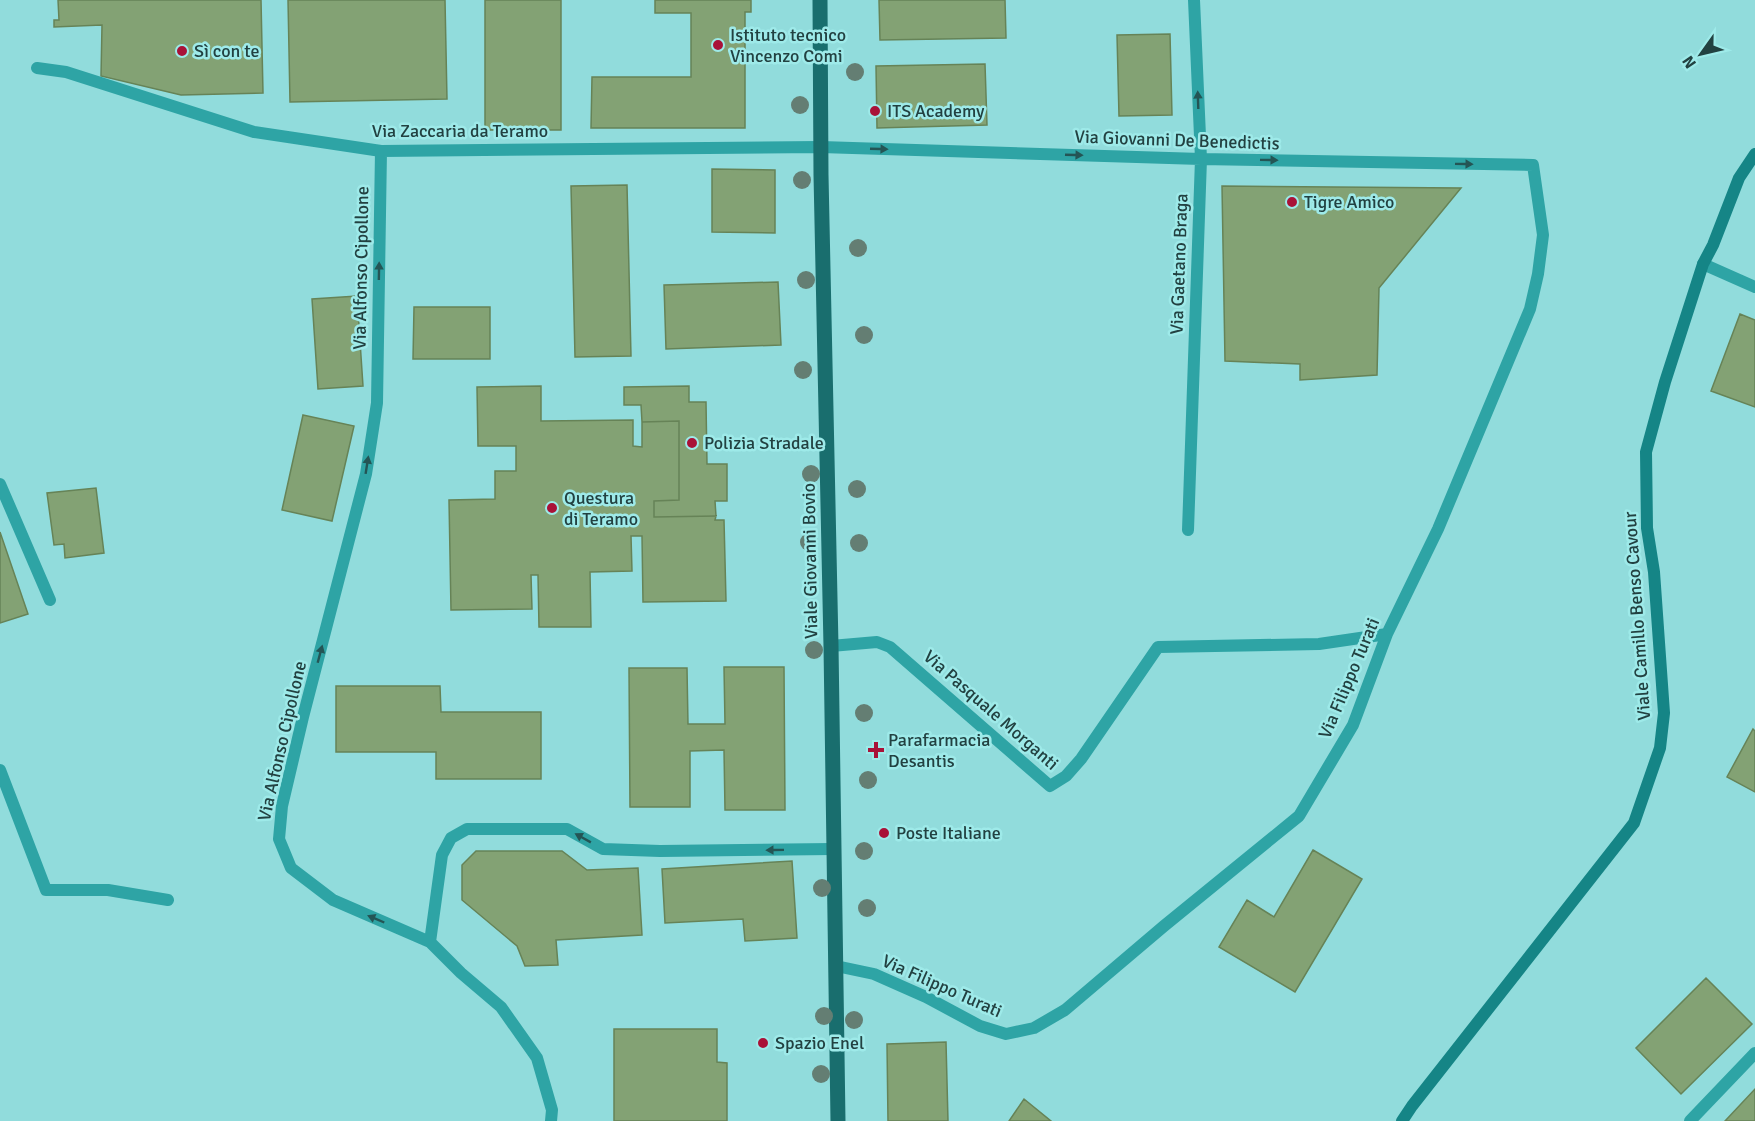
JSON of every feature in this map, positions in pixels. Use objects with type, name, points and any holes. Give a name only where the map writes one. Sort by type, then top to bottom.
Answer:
[{"type":"main road","name":"Viale Giovanni Bovio","points":[[820,0],[838,1121]]},
{"type":"street","name":"Via Gaetano Braga","points":[[1188,530],[1201,159],[1194,0]]},
{"type":"street","name":"Via Zaccaria da Teramo","points":[[37,68],[77,75],[254,132],[381,151],[821,147]]},
{"type":"street","name":"Via Giovanni De Benedictis","points":[[821,147],[1201,159],[1533,165]]},
{"type":"street","name":"Via Alfonso Cipollone","points":[[381,151],[377,403],[366,474],[282,806],[279,839],[291,868],[333,900],[430,942]]},
{"type":"street","name":"Viale Camillo Benso Cavour","points":[[1402,1121],[1634,823],[1660,748],[1664,713],[1654,572],[1647,528],[1646,452],[1665,382],[1703,264],[1739,178],[1755,154]]},
{"type":"street","name":"Via Filippo Turati","points":[[836,966],[874,974],[926,997],[980,1026],[1006,1034],[1034,1028],[1065,1010],[1299,816],[1353,724],[1387,634],[1438,529],[1530,309],[1538,274],[1543,235],[1533,165]]},
{"type":"street","points":[[1703,264],[1755,287]]},
{"type":"street","points":[[0,484],[50,600]]},
{"type":"street","name":"Via Pasquale Morganti","points":[[831,646],[877,642],[890,647],[1050,786],[1066,776],[1081,759],[1158,647],[1319,644],[1387,634]]},
{"type":"street","points":[[0,770],[46,890],[108,890],[168,900]]},
{"type":"street","points":[[551,1121],[552,1110],[537,1058],[501,1007],[461,973],[430,942],[442,855],[451,838],[467,829],[567,829],[603,849],[660,851],[833,849]]},
{"type":"street","points":[[1690,1121],[1755,1053]]},
{"type":"building","name":"Sì con te","points":[[58,0],[261,0],[263,93],[181,95],[101,76],[102,25],[54,27],[54,20],[59,20]]},
{"type":"building","points":[[288,0],[445,0],[447,99],[290,102]]},
{"type":"building","points":[[485,0],[561,0],[561,130],[485,130]]},
{"type":"building","name":"Istituto tecnico Vincenzo Comi","points":[[655,0],[751,0],[751,12],[745,12],[745,128],[591,128],[592,77],[691,77],[691,13],[655,13]]},
{"type":"building","points":[[879,0],[1005,0],[1006,38],[880,40]]},
{"type":"building","points":[[1170,34],[1172,115],[1119,116],[1117,35]]},
{"type":"building","points":[[985,64],[987,125],[877,128],[876,66]]},
{"type":"building","points":[[712,169],[775,170],[775,233],[712,232]]},
{"type":"building","points":[[627,185],[631,356],[575,357],[571,186]]},
{"type":"building","points":[[1222,186],[1461,188],[1379,288],[1377,375],[1300,380],[1300,364],[1225,361]]},
{"type":"building","points":[[778,282],[781,345],[666,349],[664,285]]},
{"type":"building","points":[[357,296],[363,386],[318,389],[312,299]]},
{"type":"building","points":[[414,307],[490,307],[490,359],[413,359]]},
{"type":"building","points":[[1740,314],[1755,320],[1755,407],[1711,391]]},
{"type":"building","name":"Questura di Teramo","points":[[541,386],[541,421],[633,420],[633,446],[642,447],[642,422],[679,421],[679,500],[654,501],[654,517],[716,516],[715,520],[724,520],[726,601],[643,602],[642,536],[631,536],[632,571],[590,572],[591,627],[539,627],[538,575],[531,575],[532,609],[451,610],[449,500],[495,499],[495,471],[516,471],[516,446],[478,446],[477,387]]},
{"type":"building","name":"Polizia Stradale","points":[[689,386],[689,402],[706,402],[707,464],[727,464],[727,501],[715,501],[716,516],[654,517],[654,501],[679,500],[679,421],[642,422],[641,405],[624,405],[624,387]]},
{"type":"building","points":[[303,415],[354,426],[332,521],[282,510]]},
{"type":"building","points":[[96,488],[104,553],[65,558],[64,544],[54,545],[47,493]]},
{"type":"building","points":[[0,532],[28,614],[0,623]]},
{"type":"building","points":[[724,667],[784,667],[785,810],[725,810],[724,750],[690,751],[690,807],[630,807],[629,668],[687,668],[688,724],[725,724]]},
{"type":"building","points":[[336,686],[440,686],[441,712],[541,712],[541,779],[436,779],[436,752],[336,752]]},
{"type":"building","points":[[1753,729],[1755,731],[1755,792],[1727,777]]},
{"type":"building","points":[[1313,850],[1362,879],[1295,992],[1219,947],[1247,900],[1274,917]]},
{"type":"building","points":[[476,851],[562,851],[587,870],[638,868],[642,935],[556,940],[558,965],[525,966],[517,946],[462,900],[462,865]]},
{"type":"building","points":[[792,861],[797,938],[745,941],[743,919],[665,923],[662,869]]},
{"type":"building","points":[[1706,978],[1752,1024],[1681,1094],[1636,1048]]},
{"type":"building","points":[[614,1029],[717,1029],[717,1062],[727,1063],[727,1121],[614,1121]]},
{"type":"building","points":[[946,1042],[948,1121],[888,1121],[887,1044]]},
{"type":"building","points":[[1755,1089],[1755,1121],[1725,1121]]},
{"type":"building","points":[[1024,1099],[1051,1121],[1009,1121]]},
{"type":"place","name":"Istituto tecnico Vincenzo Comi","points":[[718,45]]},
{"type":"place","name":"Sì con te","points":[[182,51]]},
{"type":"place","name":"ITS Academy","points":[[875,111]]},
{"type":"place","name":"Tigre Amico","points":[[1292,202]]},
{"type":"place","name":"Polizia Stradale","points":[[692,443]]},
{"type":"place","name":"Questura di Teramo","points":[[552,508]]},
{"type":"place","name":"Parafarmacia Desantis","points":[[876,750]]},
{"type":"place","name":"Poste Italiane","points":[[884,833]]},
{"type":"place","name":"Spazio Enel","points":[[763,1043]]}]
